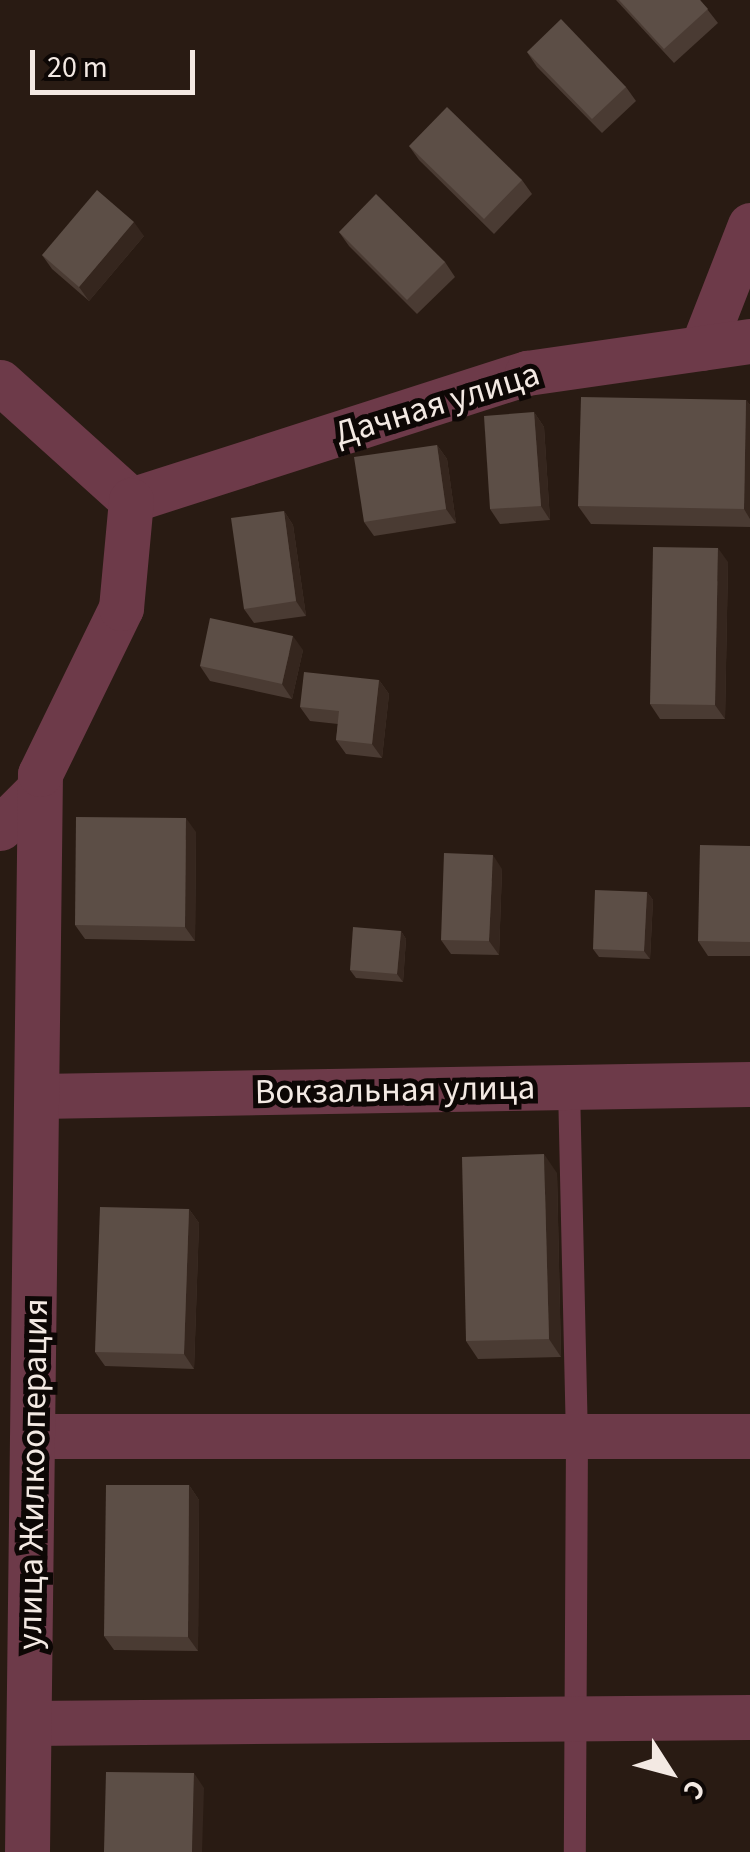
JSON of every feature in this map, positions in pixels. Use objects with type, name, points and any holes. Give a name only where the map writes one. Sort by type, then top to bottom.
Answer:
[{"type":"street","points":[[702,348],[750,226]]},
{"type":"street","name":"Дачная улица","points":[[130,500],[527,373],[750,341]]},
{"type":"street","points":[[0,382],[130,500],[121,608],[40,774],[40,788],[0,828]]},
{"type":"street","name":"улица Жилкооперация","points":[[26,1852],[39,1096],[40,788]]},
{"type":"street","name":"Вокзальная улица","points":[[39,1096],[750,1084]]},
{"type":"street","points":[[34,1436],[750,1436]]},
{"type":"street","points":[[29,1723],[750,1717]]},
{"type":"lane","points":[[570,1087],[577,1436],[571,1718],[574,1852]]},
{"type":"building","points":[[619,0],[700,0],[708,9],[664,49]]},
{"type":"building","points":[[561,19],[626,87],[592,119],[527,52]]},
{"type":"building","points":[[447,107],[522,180],[484,219],[409,146]]},
{"type":"building","points":[[97,190],[134,222],[79,287],[42,255]]},
{"type":"building","points":[[376,194],[445,262],[407,300],[339,232]]},
{"type":"building","points":[[581,397],[746,400],[744,509],[578,506]]},
{"type":"building","points":[[534,412],[541,506],[490,509],[484,416]]},
{"type":"building","points":[[437,445],[446,509],[364,522],[354,457]]},
{"type":"building","points":[[284,511],[296,601],[244,609],[231,518]]},
{"type":"building","points":[[653,547],[718,548],[715,705],[650,704]]},
{"type":"building","points":[[210,618],[293,636],[282,684],[200,666]]},
{"type":"building","points":[[304,672],[379,680],[372,744],[336,740],[339,711],[300,707]]},
{"type":"building","points":[[76,817],[186,818],[185,927],[75,925]]},
{"type":"building","points":[[700,845],[750,846],[750,942],[698,941]]},
{"type":"building","points":[[444,853],[493,855],[489,941],[441,940]]},
{"type":"building","points":[[595,890],[647,892],[644,951],[593,949]]},
{"type":"building","points":[[353,927],[401,931],[397,974],[350,970]]},
{"type":"building","points":[[544,1154],[549,1339],[466,1341],[462,1157]]},
{"type":"building","points":[[100,1207],[189,1209],[184,1354],[95,1352]]},
{"type":"building","points":[[106,1485],[189,1485],[188,1637],[104,1636]]},
{"type":"building","points":[[106,1772],[194,1773],[192,1852],[104,1852]]}]
